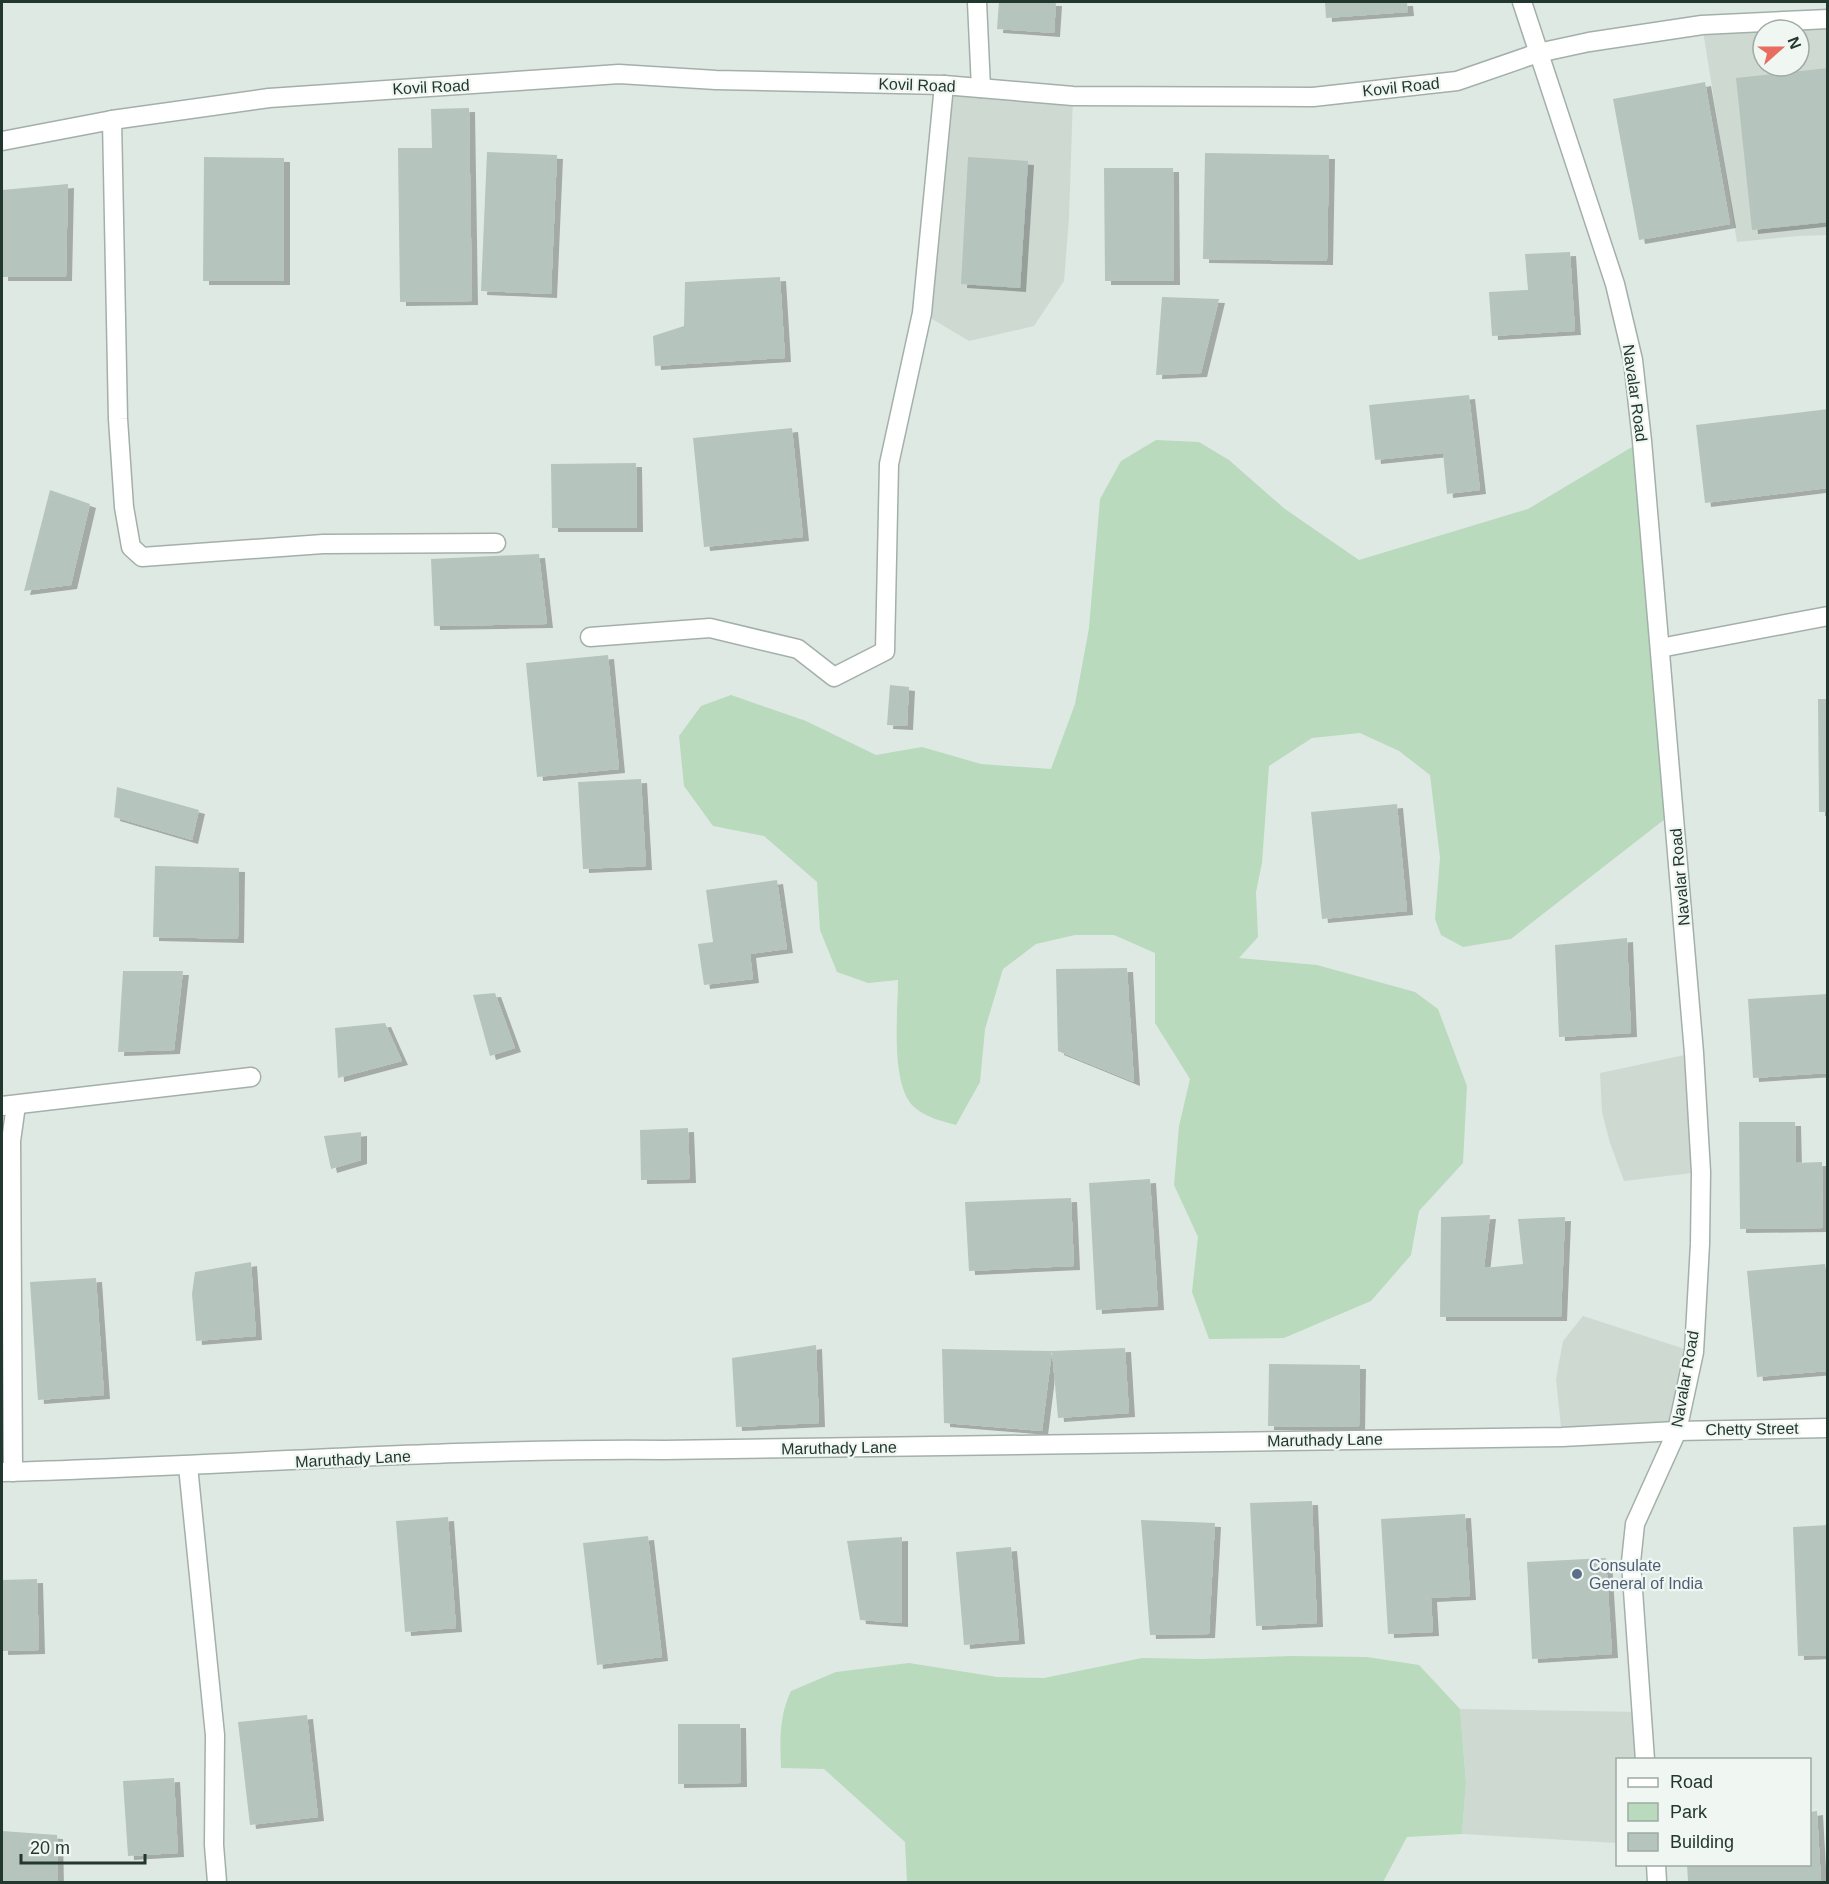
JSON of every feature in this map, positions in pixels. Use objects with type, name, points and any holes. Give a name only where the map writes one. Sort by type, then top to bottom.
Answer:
[{"type":"street","points":[[977,2],[981,88]]},
{"type":"street","name":"Navalar Road","points":[[1522,2],[1586,191],[1608,263],[1633,360],[1642,441],[1694,1053],[1701,1172],[1694,1352],[1677,1431],[1635,1524],[1632,1553],[1645,1758]]},
{"type":"street","name":"Kovil Road","points":[[2,141],[112,120],[302,94],[619,74],[716,80],[944,85],[1073,96],[1313,97],[1457,81],[1538,53],[1589,42],[1702,25],[1827,19]]},
{"type":"street","points":[[590,637],[710,628],[798,649],[834,677],[885,651],[889,464],[922,314],[944,85]]},
{"type":"street","points":[[112,120],[118,419],[124,507],[131,547],[142,557],[323,544],[496,543]]},
{"type":"street","points":[[1660,648],[1827,616]]},
{"type":"street","points":[[7,1472],[11,1141],[9,1105],[251,1077]]},
{"type":"street","name":"Chetty Street","points":[[1677,1431],[1827,1428]]},
{"type":"street","name":"Maruthady Lane","points":[[7,1472],[559,1449],[664,1450],[1512,1438],[1677,1431]]},
{"type":"street","points":[[188,1466],[215,1735],[214,1845],[217,1882]]},
{"type":"street","points":[[1656,1866],[1657,1882]]},
{"type":"shaded area","points":[[1827,19],[1827,235],[1737,242],[1702,25],[1751,23],[1751,78],[1811,78],[1811,20]]},
{"type":"shaded area","points":[[944,85],[1073,96],[1069,218],[1064,281],[1034,326],[969,341],[922,313]]},
{"type":"shaded area","points":[[1694,1053],[1701,1172],[1624,1181],[1602,1112],[1600,1073]]},
{"type":"shaded area","points":[[1583,1316],[1694,1352],[1677,1431],[1562,1437],[1556,1379],[1563,1341]]},
{"type":"shaded area","points":[[1460,1709],[1641,1712],[1646,1758],[1616,1758],[1616,1843],[1462,1834],[1466,1782]]},
{"type":"green space","points":[[1156,440],[1199,442],[1229,460],[1285,509],[1359,560],[1528,509],[1642,441],[1674,812],[1511,939],[1463,947],[1441,935],[1435,919],[1440,858],[1430,775],[1399,751],[1360,733],[1312,738],[1269,766],[1262,863],[1256,892],[1258,937],[1239,958],[1317,965],[1415,992],[1438,1009],[1467,1086],[1463,1163],[1419,1211],[1411,1255],[1371,1301],[1284,1338],[1209,1339],[1192,1292],[1198,1237],[1174,1185],[1179,1126],[1190,1079],[1155,1023],[1155,953],[1114,935],[1075,935],[1036,944],[1003,969],[985,1029],[980,1082],[956,1125],[933,1118],[913,1106],[901,1081],[897,1046],[898,980],[868,983],[837,972],[820,930],[817,882],[764,836],[713,826],[684,786],[679,736],[701,706],[731,695],[806,721],[876,755],[922,747],[981,764],[1051,769],[1075,704],[1089,628],[1100,499],[1121,461]]},
{"type":"green space","points":[[1367,1657],[1419,1665],[1460,1709],[1466,1782],[1462,1834],[1407,1837],[1383,1882],[907,1882],[905,1842],[824,1769],[781,1768],[782,1719],[791,1691],[836,1672],[909,1663],[997,1677],[1044,1678],[1142,1658]]},
{"type":"building","points":[[999,2],[1056,2],[1054,33],[997,29]]},
{"type":"building","points":[[1325,2],[1407,2],[1408,12],[1326,18]]},
{"type":"building","points":[[1828,68],[1828,222],[1752,230],[1736,78],[1811,78],[1811,70]]},
{"type":"building","points":[[1705,82],[1730,224],[1639,240],[1613,99]]},
{"type":"building","points":[[469,108],[472,301],[400,302],[398,148],[432,148],[431,109]]},
{"type":"building","points":[[487,152],[557,155],[551,294],[481,291]]},
{"type":"building","points":[[1205,153],[1329,155],[1327,261],[1203,259]]},
{"type":"building","points":[[204,157],[284,158],[284,281],[203,281]]},
{"type":"building","points":[[968,157],[1028,161],[1020,288],[961,284]]},
{"type":"building","points":[[1104,168],[1173,168],[1174,281],[1105,281]]},
{"type":"building","points":[[68,184],[66,277],[2,277],[2,190]]},
{"type":"building","points":[[1570,252],[1575,331],[1492,336],[1489,292],[1528,290],[1525,254]]},
{"type":"building","points":[[780,277],[785,358],[655,366],[653,336],[684,326],[685,282]]},
{"type":"building","points":[[1162,297],[1219,299],[1201,373],[1156,375]]},
{"type":"building","points":[[1469,395],[1480,490],[1447,494],[1443,453],[1375,460],[1369,405]]},
{"type":"building","points":[[1828,409],[1828,488],[1705,503],[1696,425]]},
{"type":"building","points":[[792,428],[803,537],[704,547],[693,438]]},
{"type":"building","points":[[636,463],[637,528],[552,528],[551,464]]},
{"type":"building","points":[[50,490],[90,504],[71,585],[24,591]]},
{"type":"building","points":[[539,554],[547,624],[434,626],[431,559]]},
{"type":"building","points":[[608,655],[619,769],[537,777],[526,663]]},
{"type":"building","points":[[890,685],[909,687],[907,726],[887,725]]},
{"type":"building","points":[[1818,699],[1828,699],[1828,812],[1819,812]]},
{"type":"building","points":[[641,779],[646,866],[583,869],[578,782]]},
{"type":"building","points":[[117,787],[199,810],[192,840],[114,817]]},
{"type":"building","points":[[1397,804],[1407,911],[1322,919],[1311,812]]},
{"type":"building","points":[[155,866],[239,868],[238,939],[153,937]]},
{"type":"building","points":[[777,880],[787,949],[750,954],[753,979],[704,985],[698,944],[713,942],[706,890]]},
{"type":"building","points":[[1627,938],[1631,1033],[1559,1037],[1555,945]]},
{"type":"building","points":[[1127,968],[1134,1082],[1058,1051],[1056,969]]},
{"type":"building","points":[[123,971],[183,971],[174,1050],[118,1052]]},
{"type":"building","points":[[495,993],[515,1048],[490,1056],[473,995]]},
{"type":"building","points":[[1828,994],[1828,1073],[1753,1078],[1748,999]]},
{"type":"building","points":[[385,1023],[402,1061],[338,1078],[335,1028]]},
{"type":"building","points":[[1739,1122],[1795,1122],[1796,1163],[1822,1162],[1823,1228],[1740,1229]]},
{"type":"building","points":[[688,1128],[690,1179],[641,1180],[640,1130]]},
{"type":"building","points":[[361,1132],[361,1160],[331,1169],[324,1136]]},
{"type":"building","points":[[1150,1179],[1158,1306],[1096,1310],[1089,1183]]},
{"type":"building","points":[[1071,1198],[1074,1266],[969,1271],[965,1202]]},
{"type":"building","points":[[1490,1215],[1484,1268],[1523,1264],[1518,1219],[1565,1217],[1561,1317],[1440,1317],[1441,1217]]},
{"type":"building","points":[[251,1262],[256,1336],[196,1341],[192,1294],[195,1272]]},
{"type":"building","points":[[1825,1264],[1828,1289],[1828,1371],[1757,1377],[1747,1271]]},
{"type":"building","points":[[96,1278],[104,1395],[38,1400],[30,1282]]},
{"type":"building","points":[[816,1345],[819,1423],[736,1427],[732,1358]]},
{"type":"building","points":[[1125,1348],[1129,1413],[1058,1418],[1052,1351]]},
{"type":"building","points":[[942,1349],[1052,1351],[1042,1431],[944,1423]]},
{"type":"building","points":[[1269,1364],[1360,1365],[1359,1427],[1268,1426]]},
{"type":"building","points":[[1312,1501],[1317,1623],[1256,1626],[1250,1503]]},
{"type":"building","points":[[1465,1514],[1470,1596],[1431,1598],[1433,1632],[1388,1634],[1381,1519]]},
{"type":"building","points":[[448,1517],[456,1628],[405,1632],[396,1521]]},
{"type":"building","points":[[1141,1520],[1215,1523],[1209,1634],[1150,1635]]},
{"type":"building","points":[[1828,1525],[1828,1655],[1798,1656],[1793,1527]]},
{"type":"building","points":[[648,1536],[662,1657],[597,1665],[583,1543]]},
{"type":"building","points":[[902,1537],[902,1623],[860,1620],[847,1541]]},
{"type":"building","points":[[1011,1547],[1019,1640],[964,1645],[956,1552]]},
{"type":"building","points":[[1606,1558],[1612,1654],[1532,1659],[1527,1562]]},
{"type":"building","points":[[37,1579],[39,1650],[2,1651],[2,1580]]},
{"type":"building","points":[[307,1715],[318,1817],[250,1825],[238,1722]]},
{"type":"building","points":[[678,1724],[740,1724],[741,1783],[678,1784]]},
{"type":"building","points":[[174,1778],[178,1853],[128,1856],[123,1781]]},
{"type":"building","points":[[1817,1811],[1821,1882],[1688,1882],[1687,1866],[1811,1866],[1811,1812]]},
{"type":"building","points":[[2,1831],[57,1835],[58,1882],[2,1882]]},
{"type":"place","name":"Consulate General of India","points":[[1577,1574]]}]
